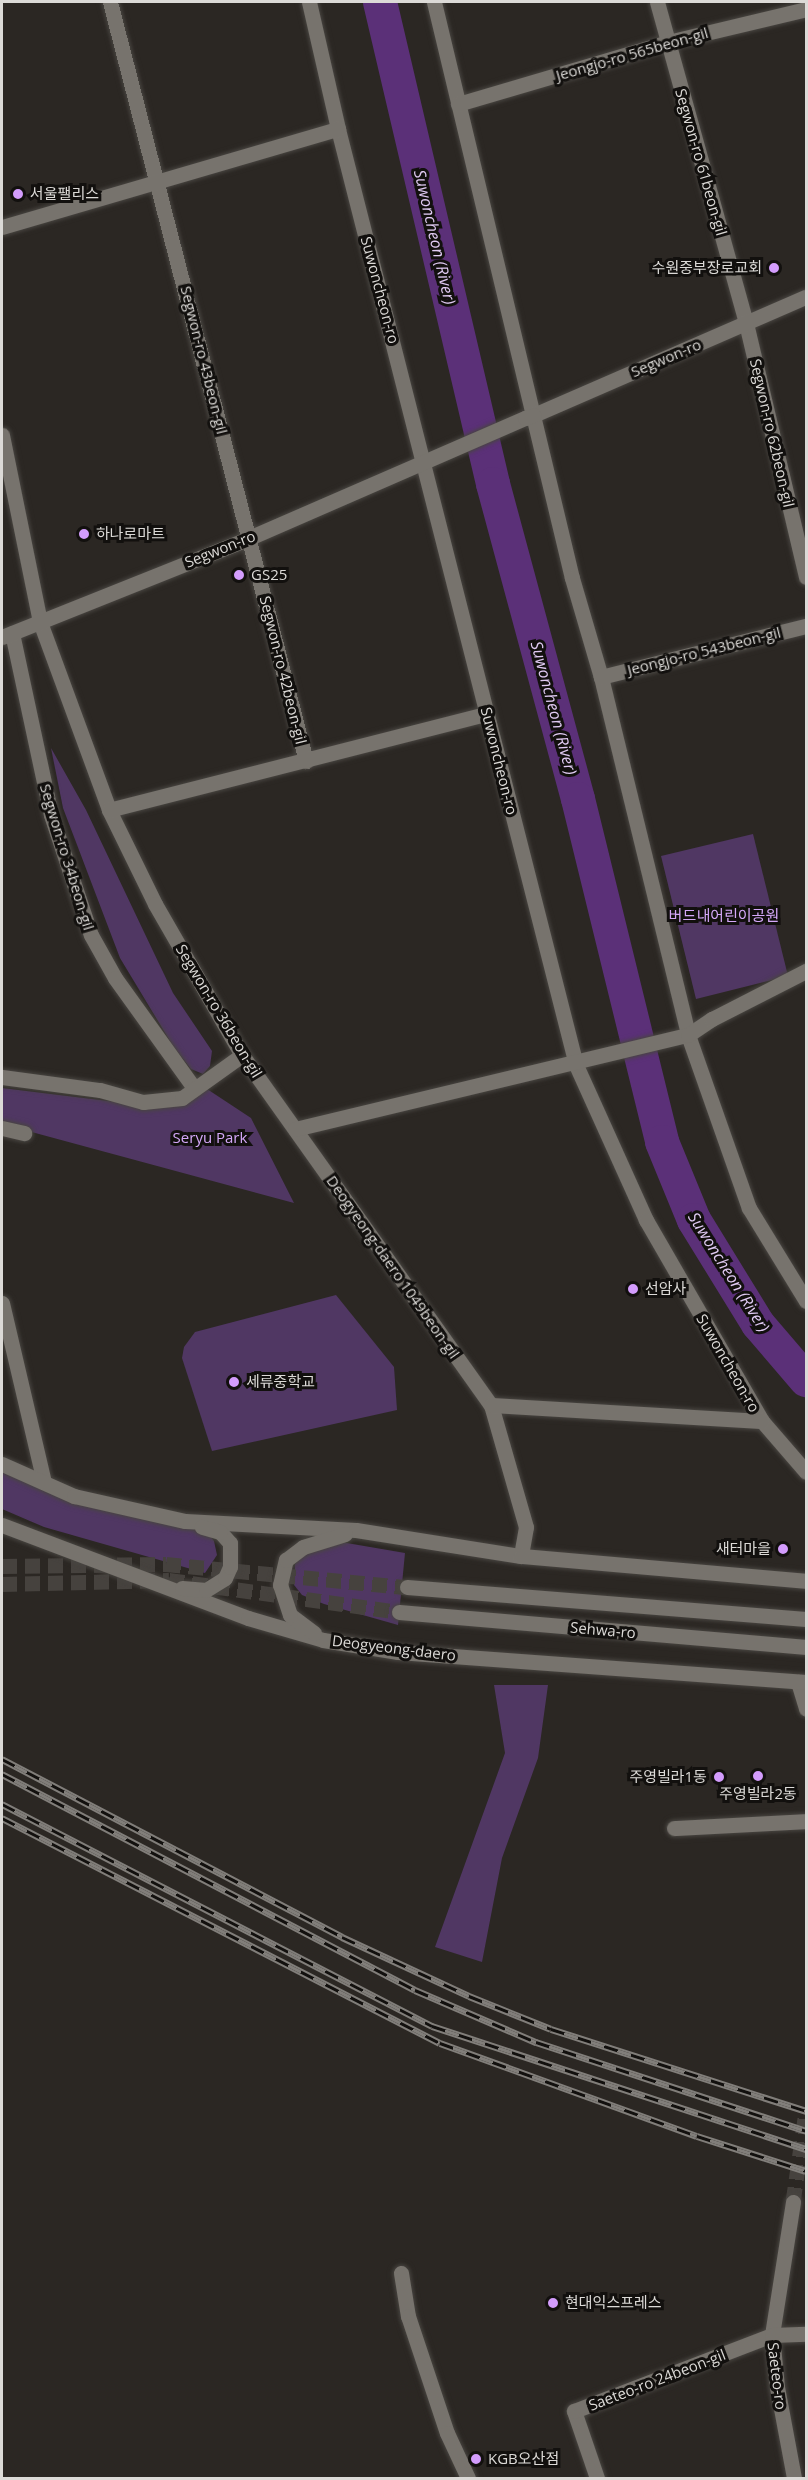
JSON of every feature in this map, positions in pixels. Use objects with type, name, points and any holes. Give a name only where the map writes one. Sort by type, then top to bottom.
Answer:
[{"type":"street","name":"Segwon-ro 43beon-gil","points":[[110,2],[159,182],[249,538]]},
{"type":"street","name":"Suwoncheon-ro","points":[[309,2],[338,129],[430,457],[487,714],[576,1065],[646,1220],[762,1420],[807,1472]]},
{"type":"street","points":[[434,2],[529,417],[601,677],[686,1035],[749,1208],[807,1301]]},
{"type":"street","name":"Segwon-ro 61beon-gil","points":[[657,2],[746,323]]},
{"type":"street","name":"Jeongjo-ro 565beon-gil","points":[[458,104],[668,42],[807,9]]},
{"type":"street","points":[[2,227],[338,129]]},
{"type":"street","name":"Segwon-ro","points":[[7,635],[249,538],[430,457],[529,417],[807,297]]},
{"type":"street","name":"Segwon-ro 62beon-gil","points":[[746,323],[807,577]]},
{"type":"street","name":"Segwon-ro 36beon-gil","points":[[2,435],[40,622],[110,810],[155,904],[242,1055],[295,1129]]},
{"type":"street","name":"Segwon-ro 42beon-gil","points":[[249,538],[306,761],[487,714]]},
{"type":"street","name":"Jeongjo-ro 543beon-gil","points":[[601,677],[807,626]]},
{"type":"street","name":"Segwon-ro 34beon-gil","points":[[7,635],[51,815],[91,935],[115,978],[194,1088]]},
{"type":"street","points":[[110,810],[306,761]]},
{"type":"street","points":[[295,1129],[576,1065],[686,1035],[712,1018],[807,972]]},
{"type":"street","points":[[2,1077],[100,1090],[143,1102],[182,1098],[242,1055]]},
{"type":"street","points":[[2,1128],[24,1133]]},
{"type":"street","name":"Deogyeong-daero 1049beon-gil","points":[[295,1129],[490,1405],[526,1527],[521,1556]]},
{"type":"street","points":[[2,1303],[44,1482]]},
{"type":"street","points":[[490,1405],[762,1420]]},
{"type":"street","points":[[2,1464],[74,1496],[185,1521],[220,1532],[230,1543],[230,1567],[225,1578],[206,1590],[164,1587]]},
{"type":"street","points":[[185,1521],[356,1530],[521,1556],[807,1581]]},
{"type":"street","name":"Deogyeong-daero","points":[[2,1525],[164,1587],[322,1640],[398,1652],[802,1682]]},
{"type":"street","points":[[322,1640],[290,1615],[280,1585],[286,1560],[303,1546],[356,1530]]},
{"type":"street","name":"Sehwa-ro","points":[[407,1587],[807,1619]]},
{"type":"street","name":"Sehwa-ro","points":[[399,1612],[807,1647]]},
{"type":"street","points":[[802,1682],[807,1709]]},
{"type":"street","points":[[674,1828],[807,1821]]},
{"type":"street","name":"Saeteo-ro","points":[[793,2202],[772,2336],[777,2387],[794,2478]]},
{"type":"street","points":[[401,2273],[411,2326],[447,2433],[468,2478]]},
{"type":"street","points":[[772,2336],[807,2334]]},
{"type":"street","name":"Saeteo-ro 24beon-gil","points":[[597,2478],[574,2411],[772,2336]]},
{"type":"green space","points":[[51,748],[86,810],[173,993],[212,1051],[210,1066],[203,1074],[191,1069],[173,1046],[120,958],[63,808]]},
{"type":"green space","name":"버드내어린이공원","points":[[753,834],[788,976],[696,999],[661,856]]},
{"type":"green space","name":"Seryu Park","points":[[2,1088],[141,1105],[189,1103],[207,1089],[251,1118],[294,1203],[2,1124]]},
{"type":"green space","points":[[336,1295],[394,1367],[397,1410],[212,1451],[182,1358],[184,1347],[195,1332]]},
{"type":"green space","points":[[2,1472],[85,1506],[207,1532],[214,1541],[217,1555],[205,1573],[44,1527],[2,1509]]},
{"type":"green space","points":[[335,1541],[405,1553],[398,1625],[324,1604],[302,1595],[294,1585],[295,1564],[304,1554]]},
{"type":"green space","points":[[494,1685],[548,1685],[538,1758],[502,1858],[482,1962],[435,1947],[505,1753]]},
{"type":"waterway","name":"Suwoncheon (River)","points":[[380,2],[493,484],[578,799],[662,1142],[694,1220],[758,1324],[806,1380]]},
{"type":"tunnel","points":[[2,1566],[166,1564],[407,1587]]},
{"type":"tunnel","points":[[2,1584],[169,1580],[399,1612]]},
{"type":"tunnel","points":[[793,2202],[806,2112]]},
{"type":"railway","points":[[2,1759],[342,1937],[469,1996],[551,2029],[806,2111]]},
{"type":"railway","points":[[2,1774],[415,1990],[536,2042],[806,2131]]},
{"type":"railway","points":[[2,1804],[432,2026],[806,2149]]},
{"type":"railway","points":[[2,1818],[440,2043],[697,2136],[806,2171]]},
{"type":"place","name":"서울팰리스","points":[[18,194]]},
{"type":"place","name":"수원중부장로교회","points":[[774,268]]},
{"type":"place","name":"하나로마트","points":[[84,534]]},
{"type":"place","name":"GS25","points":[[239,575]]},
{"type":"place","name":"선암사","points":[[633,1289]]},
{"type":"place","name":"세류중학교","points":[[234,1382]]},
{"type":"place","name":"새터마을","points":[[783,1549]]},
{"type":"place","name":"주영빌라2동","points":[[758,1776]]},
{"type":"place","name":"주영빌라1동","points":[[719,1777]]},
{"type":"place","name":"현대익스프레스","points":[[553,2303]]},
{"type":"place","name":"KGB오산점","points":[[476,2459]]}]
